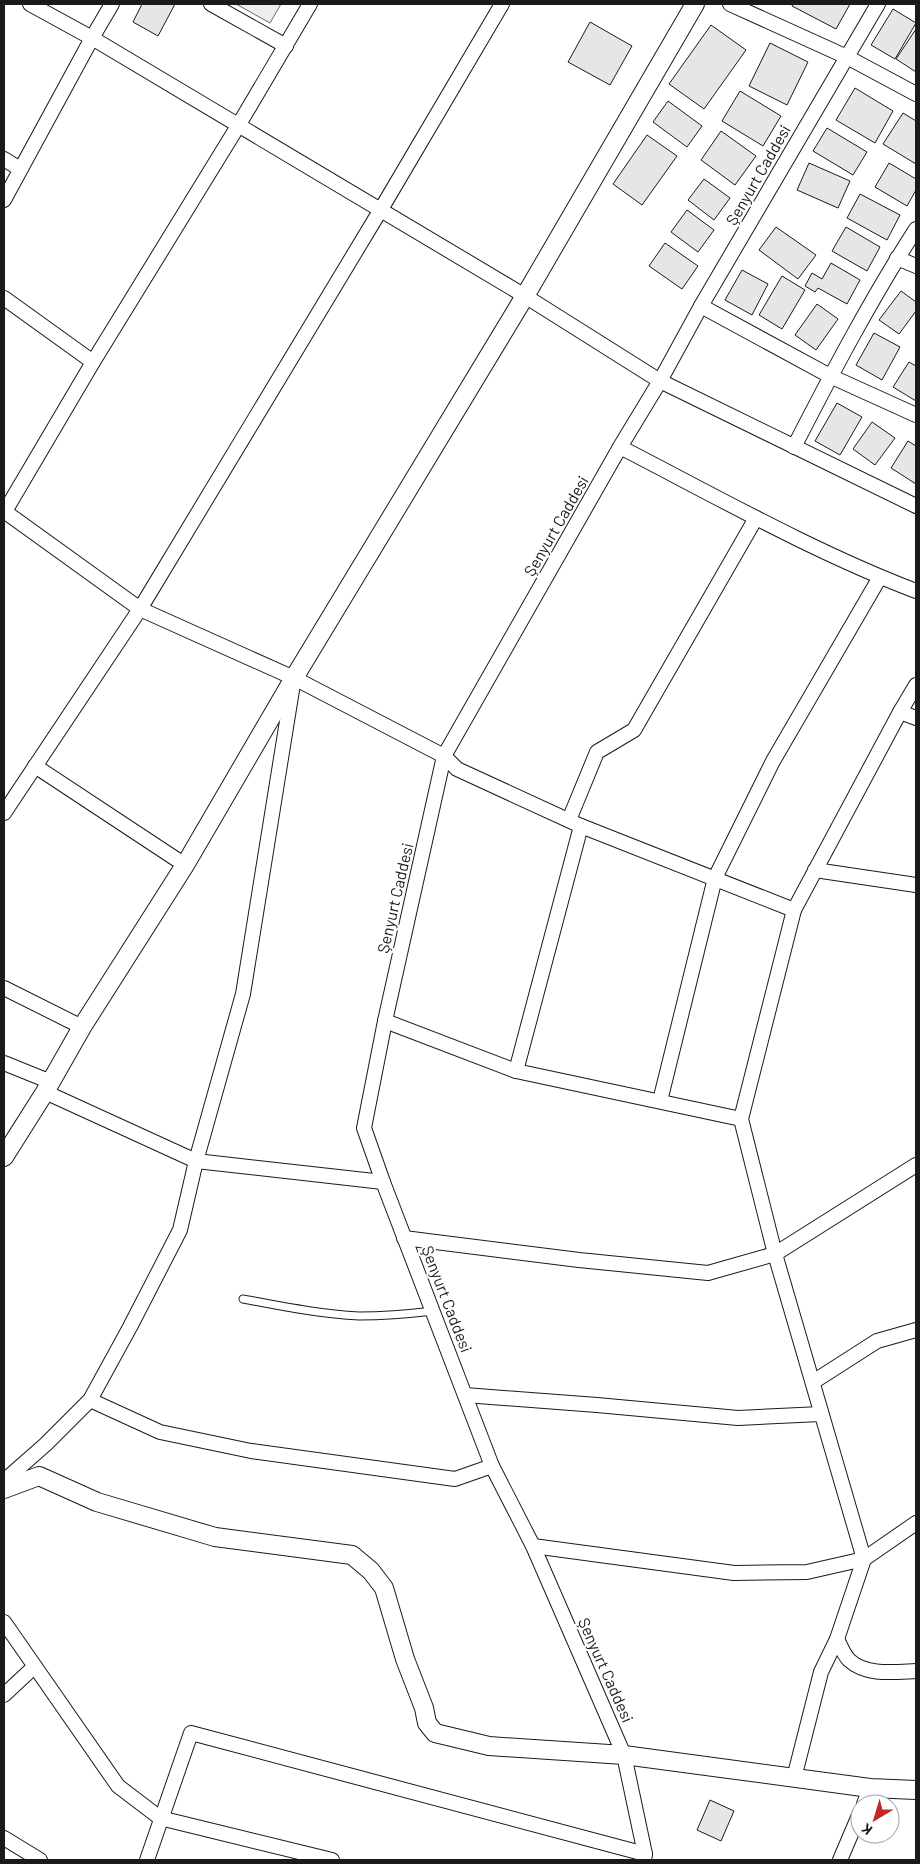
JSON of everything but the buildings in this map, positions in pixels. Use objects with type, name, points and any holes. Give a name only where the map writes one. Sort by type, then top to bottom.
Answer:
[{"type":"street","points":[[30,4],[92,38],[525,296],[660,381],[916,506]]},
{"type":"street","points":[[4,200],[112,4]]},
{"type":"street","points":[[211,4],[286,46]]},
{"type":"street","points":[[310,4],[4,512],[140,609],[294,678],[444,756],[457,769],[575,823],[794,910]]},
{"type":"street","points":[[4,813],[140,609],[380,211],[502,4]]},
{"type":"street","points":[[4,1156],[184,865],[294,678],[525,296],[695,4]]},
{"type":"street","points":[[730,4],[847,57],[916,94]]},
{"type":"street","name":"Şenyurt Caddesi","points":[[644,1857],[624,1755],[533,1546],[492,1466],[404,1238],[364,1128],[385,1021],[444,756],[620,447],[660,381],[701,306],[878,4]]},
{"type":"street","points":[[4,159],[20,169]]},
{"type":"street","points":[[794,448],[830,376],[916,228]]},
{"type":"street","points":[[897,258],[916,266]]},
{"type":"street","points":[[4,298],[93,362]]},
{"type":"street","points":[[701,306],[830,376],[916,415]]},
{"type":"street","points":[[620,447],[756,518],[916,592]]},
{"type":"street","points":[[516,1071],[575,823],[597,752],[634,730],[756,518]]},
{"type":"street","points":[[660,1101],[715,878],[773,761],[880,577]]},
{"type":"street","points":[[4,1481],[46,1444],[90,1400],[180,1230],[196,1161],[243,994],[294,678]]},
{"type":"street","points":[[794,1778],[821,1672],[837,1639],[864,1560],[775,1254],[741,1120],[794,910],[916,685]]},
{"type":"street","points":[[900,712],[916,718]]},
{"type":"street","points":[[35,766],[184,865]]},
{"type":"street","points":[[815,870],[916,885]]},
{"type":"street","points":[[4,988],[82,1028]]},
{"type":"street","points":[[385,1021],[516,1071],[741,1120]]},
{"type":"street","points":[[4,1063],[196,1161],[383,1182]]},
{"type":"street","points":[[404,1238],[579,1260],[708,1272],[775,1254],[916,1165]]},
{"type":"street","points":[[813,1382],[876,1341],[916,1330]]},
{"type":"street","points":[[465,1395],[738,1418],[821,1414]]},
{"type":"street","points":[[90,1400],[160,1432],[251,1451],[455,1479],[492,1466]]},
{"type":"street","points":[[4,1489],[39,1476],[97,1502],[214,1537],[352,1555],[372,1571],[384,1588],[405,1659],[424,1708],[427,1723],[435,1734],[490,1746],[624,1755],[794,1778],[859,1794]]},
{"type":"street","points":[[533,1546],[734,1573],[807,1572],[864,1560],[916,1523]]},
{"type":"street","points":[[4,1622],[118,1786],[160,1818],[332,1860]]},
{"type":"street","points":[[837,1639],[848,1659],[864,1670],[916,1671]]},
{"type":"street","points":[[4,1696],[34,1667]]},
{"type":"street","points":[[147,1860],[191,1732],[644,1857]]},
{"type":"street","points":[[883,1794],[916,1790]]},
{"type":"street","points":[[840,1860],[850,1836]]},
{"type":"street","points":[[4,1838],[40,1860]]},
{"type":"lane","points":[[243,1299],[313,1312],[357,1316],[433,1311]]},
{"type":"shaded area","points":[[236,4],[281,4],[270,23]]}]
